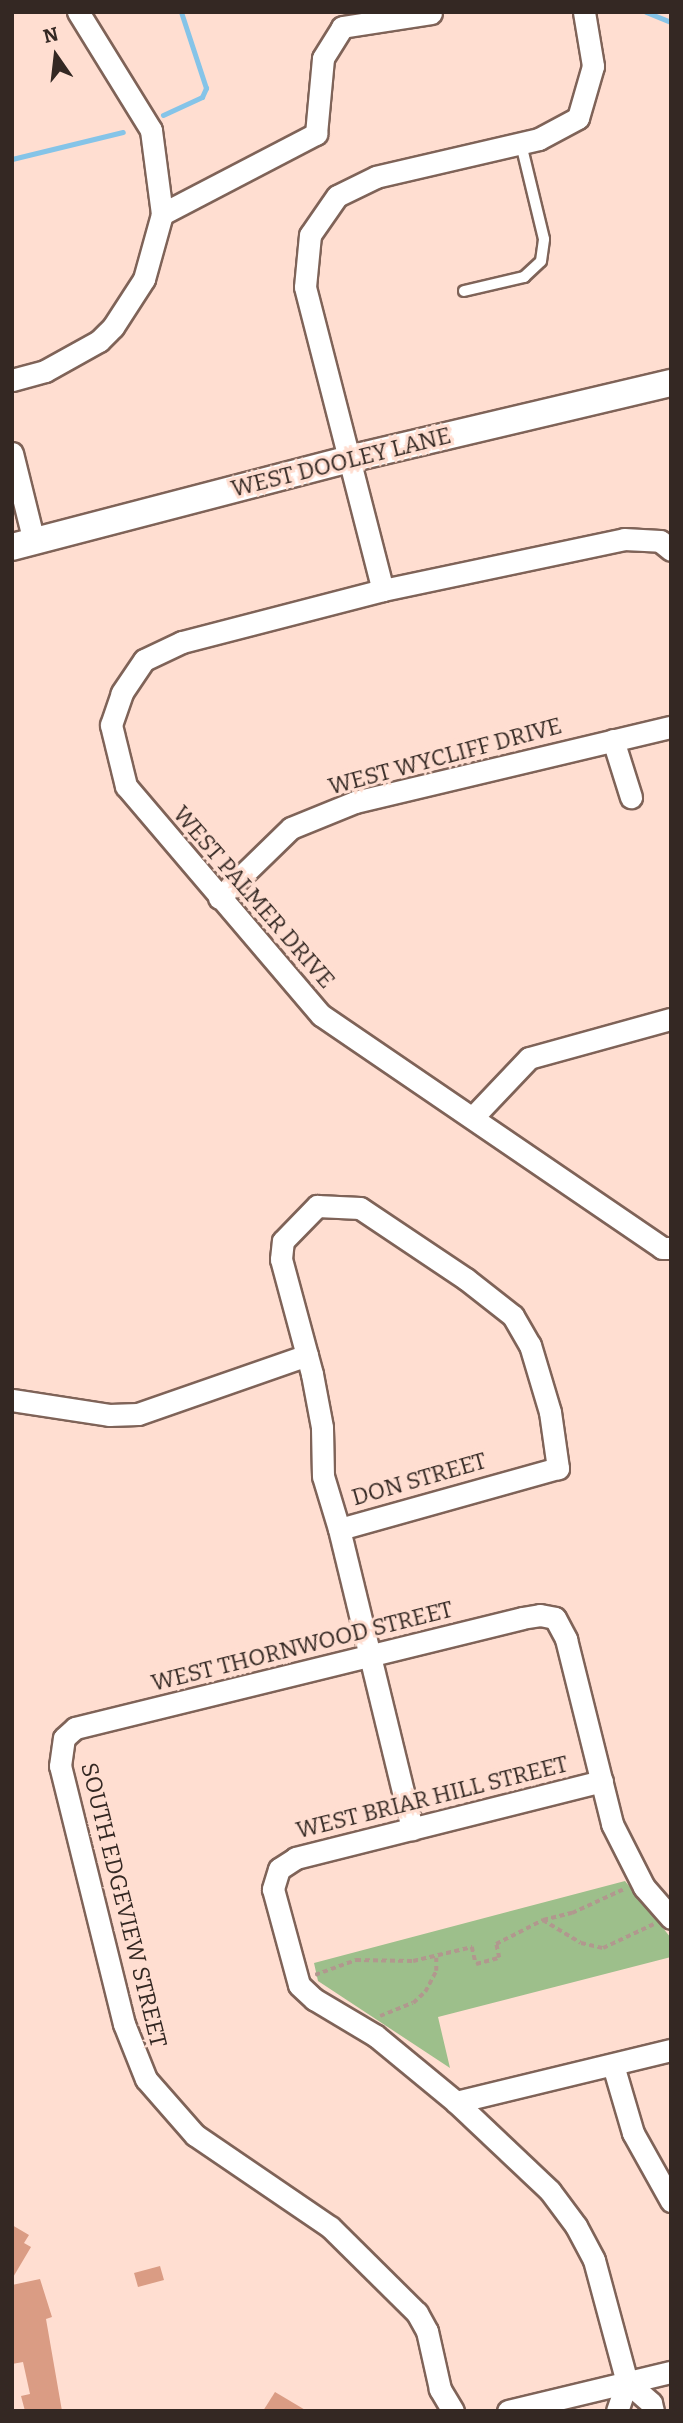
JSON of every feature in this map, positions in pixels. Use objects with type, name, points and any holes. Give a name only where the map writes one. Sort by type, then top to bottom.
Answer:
[{"type":"street","points":[[12,380],[45,371],[99,341],[113,327],[144,279],[162,214],[151,130],[78,12]]},
{"type":"street","points":[[383,590],[305,287],[310,235],[337,196],[376,177],[539,139],[578,118],[593,66],[584,12]]},
{"type":"street","points":[[162,214],[316,134],[323,58],[336,19],[431,13]]},
{"type":"street","name":"WEST DOOLEY LANE","points":[[23,544],[349,459],[671,383]]},
{"type":"street","points":[[12,453],[23,544]]},
{"type":"street","name":"WEST PALMER DRIVE","points":[[671,551],[660,541],[624,538],[383,590],[182,642],[145,660],[122,693],[111,725],[126,786],[321,1015],[662,1248],[671,1248]]},
{"type":"street","name":"WEST WYCLIFF DRIVE","points":[[219,898],[291,828],[355,802],[671,727]]},
{"type":"street","points":[[613,740],[631,797]]},
{"type":"street","points":[[473,1117],[529,1058],[671,1018]]},
{"type":"street","name":"DON STREET","points":[[317,1206],[360,1208],[446,1265],[513,1316],[530,1345],[540,1379],[558,1468],[338,1529],[323,1476],[321,1427],[307,1354],[281,1259],[282,1241],[317,1206]]},
{"type":"street","points":[[12,1400],[109,1415],[138,1414],[307,1354]]},
{"type":"street","points":[[338,1529],[412,1829]]},
{"type":"street","name":"WEST THORNWOOD STREET","points":[[64,1738],[75,1728],[540,1615],[555,1618],[566,1639],[602,1781]]},
{"type":"street","name":"SOUTH EDGEVIEW STREET","points":[[64,1738],[59,1752],[60,1766],[124,2024],[146,2080],[195,2135],[330,2227],[417,2314],[426,2331],[440,2389],[453,2411]]},
{"type":"street","points":[[602,1781],[612,1824],[640,1880],[669,1916]]},
{"type":"street","name":"WEST BRIAR HILL STREET","points":[[296,1979],[273,1889],[279,1869],[296,1858],[602,1781]]},
{"type":"street","points":[[296,1979],[313,1999],[366,2031],[456,2102],[550,2191],[576,2226],[594,2260],[626,2382],[617,2411]]},
{"type":"street","points":[[456,2102],[671,2050]]},
{"type":"street","points":[[613,2065],[632,2133],[671,2201]]},
{"type":"street","points":[[508,2411],[671,2372]]},
{"type":"street","points":[[626,2382],[651,2403],[653,2411]]},
{"type":"lane","points":[[464,291],[524,277],[541,261],[544,239],[521,144]]},
{"type":"path","points":[[296,1979],[356,1960],[436,1958],[472,1947],[476,1964],[499,1958],[496,1944],[542,1920],[583,1908],[640,1880]]},
{"type":"path","points":[[542,1920],[582,1943],[603,1948],[642,1932],[669,1916]]},
{"type":"path","points":[[366,2031],[374,2020],[413,2003],[425,1992],[436,1971],[436,1958]]},
{"type":"green space","points":[[625,1881],[671,1938],[671,1957],[438,2017],[450,2068],[318,1981],[314,1963]]},
{"type":"building","points":[[12,2225],[29,2235],[24,2243],[31,2247],[12,2279]]},
{"type":"building","points":[[160,2266],[164,2280],[138,2287],[134,2273]]},
{"type":"building","points":[[40,2279],[52,2317],[46,2319],[62,2411],[25,2411],[21,2396],[30,2394],[23,2362],[12,2364],[12,2285]]},
{"type":"building","points":[[275,2392],[307,2411],[263,2411]]},
{"type":"waterway","points":[[163,115],[202,97],[206,88],[181,12]]},
{"type":"waterway","points":[[646,12],[671,22]]},
{"type":"waterway","points":[[12,159],[123,132]]}]
